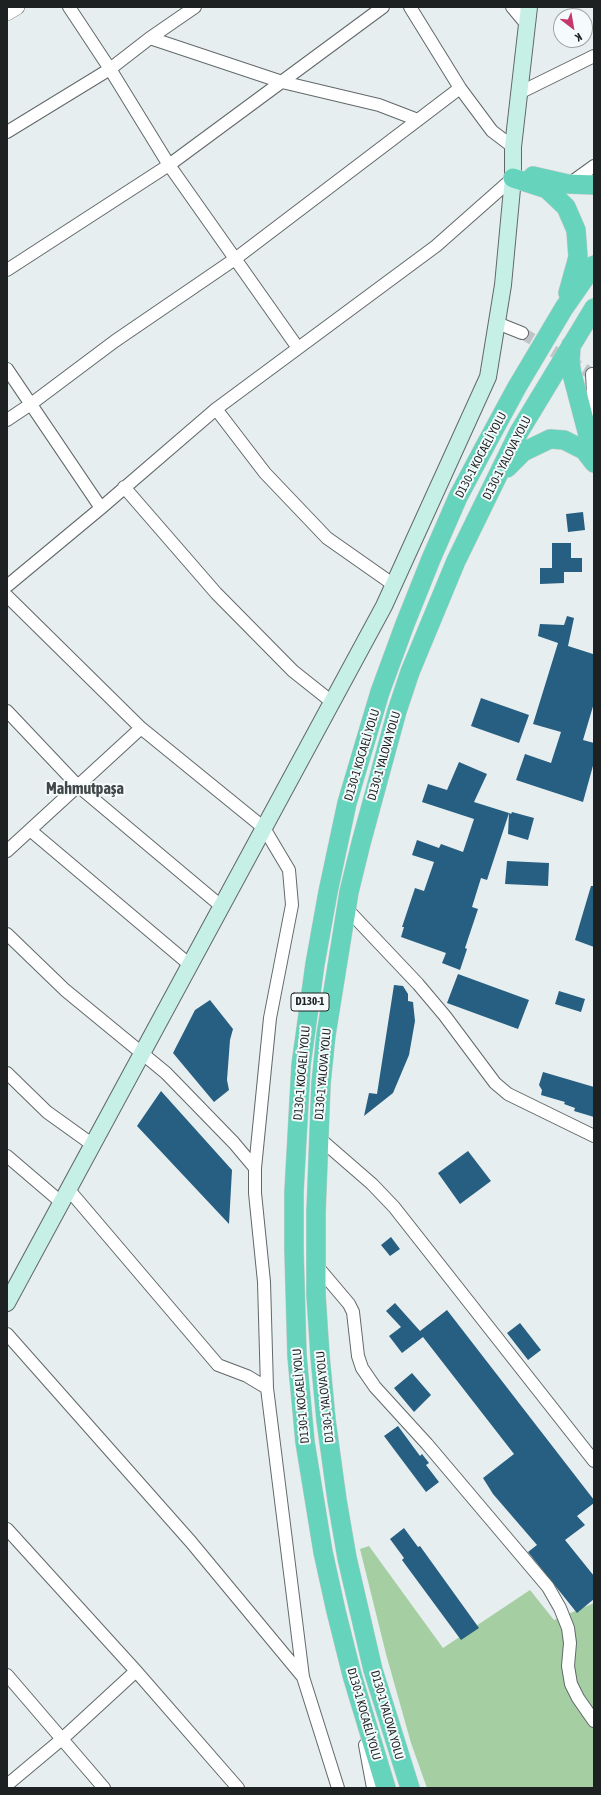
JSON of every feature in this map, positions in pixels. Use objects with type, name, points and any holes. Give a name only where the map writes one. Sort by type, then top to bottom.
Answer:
[{"type":"highway","points":[[513,178],[534,175],[568,184],[594,185]]},
{"type":"highway","points":[[513,178],[547,189],[566,207],[576,230],[578,258],[564,308]]},
{"type":"highway","name":"D130-1 KOCAELİ YOLU","points":[[386,1788],[352,1675],[323,1552],[305,1442],[297,1356],[294,1250],[294,1192],[301,1065],[315,964],[328,892],[347,803],[378,700],[405,624],[458,497],[517,387],[564,308],[594,264]]},
{"type":"highway","name":"D130-1 YALOVA YOLU","points":[[410,1788],[374,1670],[347,1558],[326,1420],[319,1349],[316,1212],[321,1083],[326,1035],[346,908],[361,843],[397,711],[432,617],[489,492],[519,432],[571,343],[594,308]]},
{"type":"highway","points":[[571,343],[570,364],[572,374],[594,458]]},
{"type":"highway","points":[[489,492],[511,462],[523,452],[550,439],[564,440],[579,446],[584,450],[594,464]]},
{"type":"main road","points":[[7,1303],[384,606],[488,378],[503,285],[513,178],[513,147],[529,7]]},
{"type":"street","points":[[7,13],[17,7]]},
{"type":"street","points":[[70,7],[169,165],[298,348]]},
{"type":"street","points":[[7,132],[110,70],[150,38],[195,7]]},
{"type":"street","points":[[7,270],[169,165],[384,7]]},
{"type":"street","points":[[410,7],[460,88],[492,131],[513,147]]},
{"type":"street","points":[[512,7],[527,25]]},
{"type":"street","points":[[150,38],[282,82],[380,105],[418,120]]},
{"type":"street","points":[[519,93],[594,56]]},
{"type":"street","points":[[7,420],[115,341],[235,259],[460,88]]},
{"type":"street","points":[[568,184],[594,166]]},
{"type":"street","points":[[7,586],[101,508],[216,409],[436,246],[513,178]]},
{"type":"street","points":[[497,323],[522,333]]},
{"type":"street","points":[[7,368],[101,508]]},
{"type":"street","points":[[592,374],[594,412]]},
{"type":"street","points":[[216,409],[265,472],[327,538],[394,585]]},
{"type":"street","points":[[124,487],[216,593],[293,670],[332,702]]},
{"type":"street","points":[[7,596],[141,728],[264,828],[289,870],[292,905],[270,1018],[255,1168],[255,1193],[264,1282],[267,1388],[282,1523],[303,1677],[338,1788]]},
{"type":"street","points":[[7,711],[78,786],[221,906]]},
{"type":"street","points":[[7,851],[141,728]]},
{"type":"street","points":[[30,830],[190,965]]},
{"type":"street","points":[[346,908],[418,984],[445,1016],[495,1083],[508,1094],[594,1136]]},
{"type":"street","points":[[7,934],[65,990],[166,1073],[234,1143],[255,1168]]},
{"type":"street","points":[[7,1074],[48,1112],[93,1145]]},
{"type":"street","points":[[318,1138],[372,1184],[394,1207],[594,1461]]},
{"type":"street","points":[[7,1156],[65,1196],[218,1365],[248,1376],[267,1388]]},
{"type":"street","points":[[316,1266],[349,1304],[353,1312],[358,1356],[362,1368],[375,1387],[428,1444],[548,1587],[560,1608],[568,1628],[570,1643],[568,1666],[572,1684],[578,1698],[594,1721]]},
{"type":"street","points":[[7,1334],[191,1542],[303,1677]]},
{"type":"street","points":[[7,1529],[136,1671],[238,1788]]},
{"type":"street","points":[[7,1785],[62,1739],[136,1671]]},
{"type":"street","points":[[7,1675],[104,1788]]},
{"type":"street","points":[[352,1675],[373,1788]]},
{"type":"green space","points":[[369,1546],[443,1648],[530,1590],[554,1620],[594,1603],[594,1788],[427,1788],[411,1743],[386,1654],[360,1549]]},
{"type":"building","points":[[583,512],[585,530],[568,532],[566,514]]},
{"type":"building","points":[[552,543],[571,543],[571,558],[582,558],[582,572],[564,572],[564,583],[540,584],[540,568],[552,568]]},
{"type":"building","points":[[567,616],[574,618],[568,646],[593,654],[594,703],[583,740],[594,743],[594,762],[583,802],[516,780],[525,754],[551,763],[561,732],[533,724],[558,643],[538,636],[540,624],[564,625]]},
{"type":"building","points":[[481,698],[529,715],[519,743],[471,726]]},
{"type":"building","points":[[459,762],[487,774],[474,802],[509,813],[487,880],[481,878],[472,907],[478,909],[465,948],[467,949],[460,970],[442,963],[446,953],[401,937],[404,927],[402,927],[415,888],[424,891],[434,862],[412,855],[417,840],[439,848],[441,844],[463,852],[474,819],[422,802],[428,784],[447,790]]},
{"type":"building","points":[[512,812],[534,818],[528,840],[508,834],[509,813],[511,814]]},
{"type":"building","points":[[507,861],[549,863],[548,886],[505,884]]},
{"type":"building","points":[[591,886],[594,886],[594,947],[575,940]]},
{"type":"building","points":[[458,974],[529,1000],[518,1029],[447,1003]]},
{"type":"building","points":[[394,985],[403,986],[408,994],[408,1001],[413,1002],[415,1021],[409,1055],[393,1093],[364,1116],[369,1093],[377,1094]]},
{"type":"building","points":[[559,991],[585,999],[581,1012],[555,1004]]},
{"type":"building","points":[[210,1000],[233,1029],[230,1040],[227,1080],[229,1090],[214,1102],[173,1053],[195,1010]]},
{"type":"building","points":[[543,1072],[594,1087],[594,1117],[574,1111],[575,1108],[564,1104],[565,1102],[541,1095],[542,1090],[539,1085]]},
{"type":"building","points":[[161,1091],[232,1170],[229,1224],[137,1126]]},
{"type":"building","points":[[468,1151],[491,1181],[460,1204],[438,1173]]},
{"type":"building","points":[[391,1237],[400,1249],[390,1256],[381,1245]]},
{"type":"building","points":[[395,1303],[420,1331],[447,1310],[594,1500],[594,1503],[577,1516],[585,1525],[565,1540],[594,1576],[594,1599],[577,1613],[528,1552],[537,1545],[493,1494],[483,1478],[514,1454],[423,1337],[402,1353],[389,1336],[401,1327],[386,1311]]},
{"type":"building","points":[[520,1323],[541,1350],[528,1360],[507,1333]]},
{"type":"building","points":[[412,1373],[431,1395],[414,1412],[394,1388]]},
{"type":"building","points":[[398,1426],[420,1456],[422,1454],[429,1463],[426,1465],[439,1482],[426,1492],[384,1436]]},
{"type":"building","points":[[404,1528],[418,1547],[420,1546],[479,1628],[461,1640],[402,1560],[404,1558],[390,1539]]},
{"type":"tunnel","points":[[522,333],[592,374]]},
{"type":"district","name":"Mahmutpaşa","points":[[85,789]]}]
